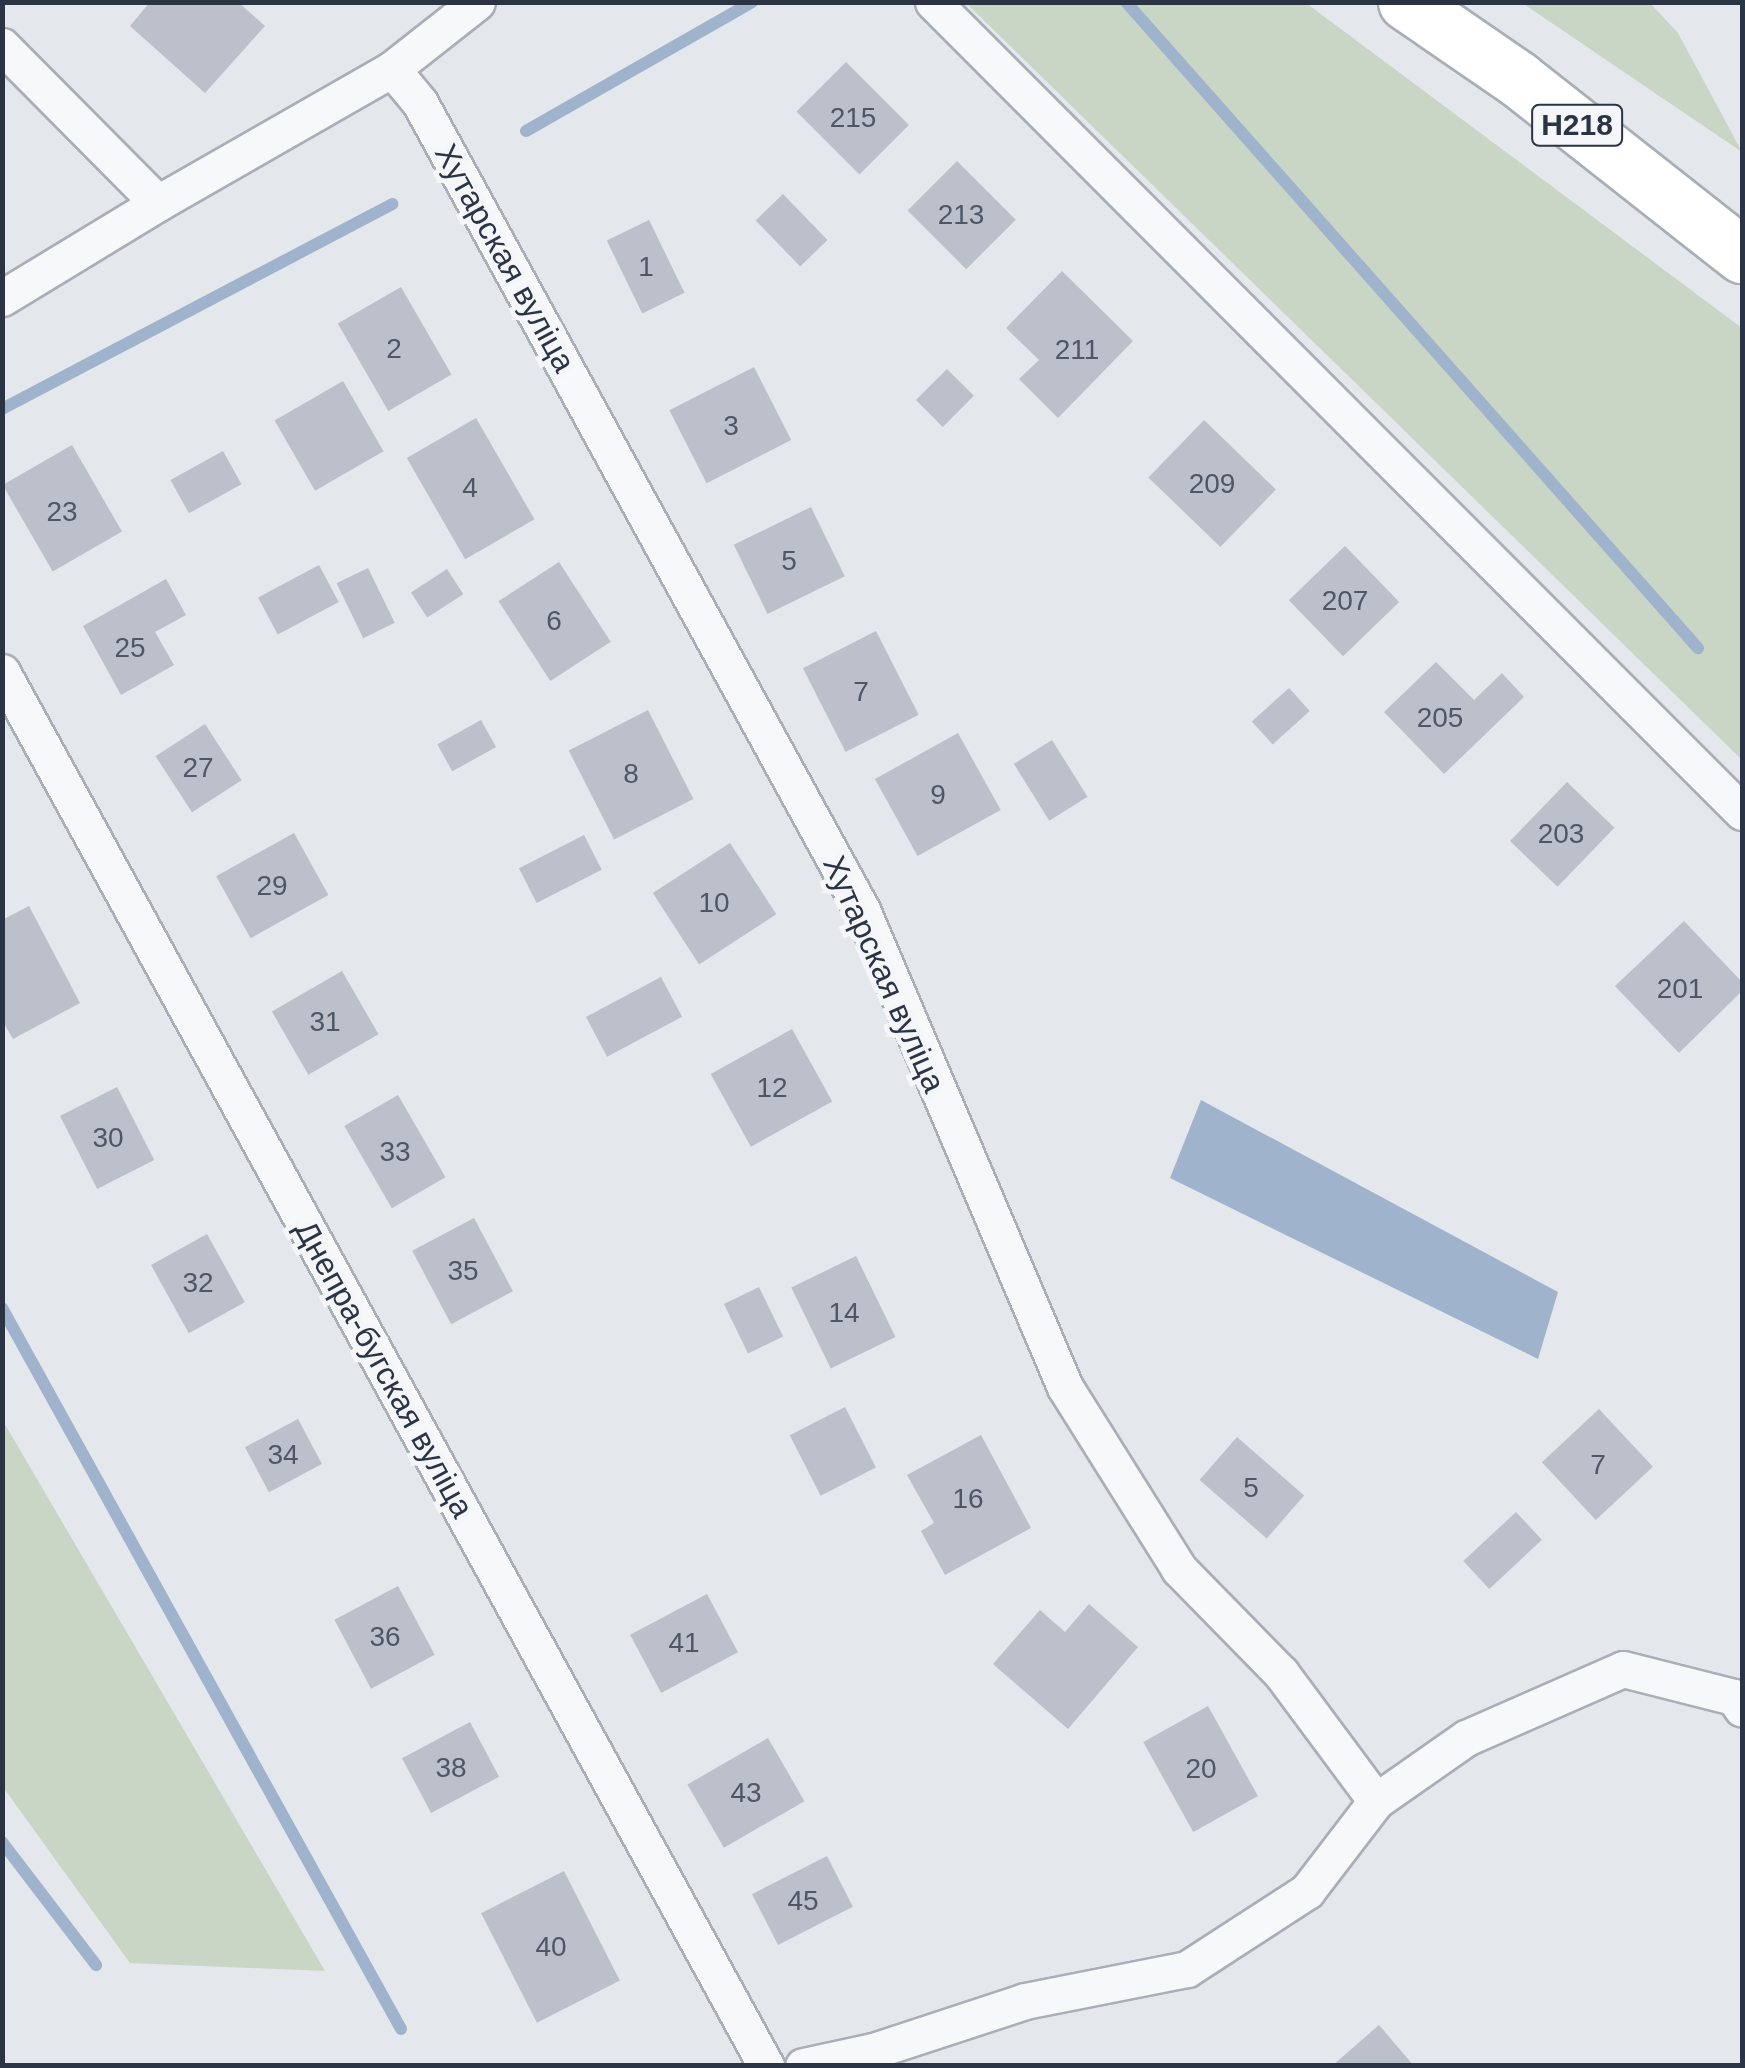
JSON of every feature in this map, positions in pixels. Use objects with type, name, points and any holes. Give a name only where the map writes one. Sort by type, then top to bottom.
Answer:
[{"type":"main road","name":"Н218","points":[[1406,2],[1518,79],[1742,255]]},
{"type":"street","points":[[2,298],[158,203],[392,70],[477,2]]},
{"type":"street","points":[[932,2],[1742,812]]},
{"type":"street","points":[[2,46],[158,203]]},
{"type":"street","name":"Хутарская вуліца","points":[[392,70],[420,103],[862,910],[1065,1387],[1179,1569],[1281,1673],[1376,1801]]},
{"type":"street","name":"Днепра-бугская вуліца","points":[[2,672],[766,2066]]},
{"type":"street","points":[[803,2066],[874,2052],[1026,2002],[1187,1968],[1307,1891],[1376,1801],[1466,1738],[1622,1669],[1734,1697],[1742,1709]]},
{"type":"green space","points":[[966,3],[1306,3],[1742,328],[1742,760]]},
{"type":"green space","points":[[1522,3],[1650,3],[1678,33],[1742,152]]},
{"type":"green space","points":[[2,1421],[325,1971],[130,1963],[3,1787]]},
{"type":"water","points":[[1201,1100],[1558,1292],[1538,1359],[1170,1178]]},
{"type":"building","points":[[150,2],[238,2],[265,26],[205,93],[130,26]]},
{"type":"building","points":[[846,62],[909,125],[859,174],[797,111]]},
{"type":"building","points":[[957,161],[1016,220],[966,269],[908,210]]},
{"type":"building","points":[[783,194],[827,240],[800,266],[756,220]]},
{"type":"building","points":[[649,220],[685,293],[642,313],[607,241]]},
{"type":"building","points":[[1062,271],[1133,341],[1058,418],[1019,379],[1039,360],[1006,328]]},
{"type":"building","points":[[401,287],[452,374],[388,411],[338,324]]},
{"type":"building","points":[[754,367],[791,440],[707,483],[669,410]]},
{"type":"building","points":[[947,369],[974,396],[943,427],[916,400]]},
{"type":"building","points":[[343,381],[384,451],[315,491],[275,420]]},
{"type":"building","points":[[476,418],[534,519],[465,559],[407,458]]},
{"type":"building","points":[[1204,420],[1276,489],[1220,547],[1148,478]]},
{"type":"building","points":[[72,445],[122,532],[53,572],[3,485]]},
{"type":"building","points":[[223,451],[241,484],[189,513],[171,480]]},
{"type":"building","points":[[811,507],[845,576],[767,614],[734,545]]},
{"type":"building","points":[[1345,546],[1399,602],[1343,656],[1289,600]]},
{"type":"building","points":[[559,562],[611,642],[550,681],[499,601]]},
{"type":"building","points":[[319,565],[339,602],[278,634],[258,597]]},
{"type":"building","points":[[368,568],[395,623],[363,638],[337,583]]},
{"type":"building","points":[[447,569],[463,594],[427,618],[411,592]]},
{"type":"building","points":[[166,579],[186,615],[155,632],[174,665],[121,695],[83,626]]},
{"type":"building","points":[[876,631],[919,715],[846,752],[803,668]]},
{"type":"building","points":[[1436,662],[1474,700],[1502,673],[1524,697],[1444,774],[1384,712]]},
{"type":"building","points":[[1289,688],[1310,711],[1273,744],[1252,721]]},
{"type":"building","points":[[648,710],[693,799],[614,840],[569,750]]},
{"type":"building","points":[[481,720],[496,747],[452,771],[437,744]]},
{"type":"building","points":[[205,724],[241,780],[192,812],[156,756]]},
{"type":"building","points":[[958,733],[1001,810],[918,856],[875,779]]},
{"type":"building","points":[[1052,740],[1088,797],[1049,821],[1014,764]]},
{"type":"building","points":[[1567,782],[1614,828],[1558,887],[1510,841]]},
{"type":"building","points":[[294,833],[328,895],[251,938],[216,876]]},
{"type":"building","points":[[584,835],[602,870],[537,903],[519,868]]},
{"type":"building","points":[[730,843],[776,914],[699,964],[653,893]]},
{"type":"building","points":[[29,906],[80,1003],[13,1039],[2,1020],[2,920]]},
{"type":"building","points":[[1684,921],[1742,982],[1742,991],[1679,1053],[1615,986]]},
{"type":"building","points":[[342,971],[378,1034],[308,1075],[272,1012]]},
{"type":"building","points":[[661,977],[682,1017],[607,1057],[586,1017]]},
{"type":"building","points":[[792,1029],[832,1102],[751,1147],[711,1074]]},
{"type":"building","points":[[117,1087],[154,1160],[97,1189],[60,1116]]},
{"type":"building","points":[[398,1095],[446,1177],[392,1208],[344,1126]]},
{"type":"building","points":[[474,1218],[513,1291],[451,1324],[412,1251]]},
{"type":"building","points":[[207,1234],[245,1302],[189,1333],[151,1265]]},
{"type":"building","points":[[856,1256],[895,1337],[831,1368],[791,1288]]},
{"type":"building","points":[[759,1287],[783,1336],[748,1354],[724,1304]]},
{"type":"building","points":[[845,1407],[876,1468],[821,1496],[790,1435]]},
{"type":"building","points":[[1599,1409],[1653,1467],[1596,1520],[1542,1462]]},
{"type":"building","points":[[298,1419],[322,1464],[269,1492],[245,1447]]},
{"type":"building","points":[[981,1435],[1031,1528],[945,1575],[921,1531],[934,1523],[907,1475]]},
{"type":"building","points":[[1237,1437],[1304,1495],[1267,1538],[1200,1480]]},
{"type":"building","points":[[1516,1512],[1542,1540],[1489,1589],[1463,1561]]},
{"type":"building","points":[[398,1586],[435,1655],[371,1689],[334,1620]]},
{"type":"building","points":[[707,1594],[738,1652],[661,1693],[630,1635]]},
{"type":"building","points":[[1089,1604],[1138,1647],[1068,1729],[993,1664],[1040,1610],[1065,1632]]},
{"type":"building","points":[[1208,1706],[1258,1796],[1193,1832],[1143,1742]]},
{"type":"building","points":[[470,1722],[499,1777],[431,1813],[402,1758]]},
{"type":"building","points":[[768,1738],[804,1801],[724,1848],[687,1784]]},
{"type":"building","points":[[827,1856],[853,1907],[778,1945],[752,1894]]},
{"type":"building","points":[[564,1871],[620,1981],[537,2023],[481,1913]]},
{"type":"building","points":[[1379,2025],[1414,2066],[1332,2066]]},
{"type":"waterway","points":[[526,131],[752,2]]},
{"type":"waterway","points":[[1126,2],[1698,648]]},
{"type":"waterway","points":[[2,409],[393,204]]},
{"type":"waterway","points":[[2,1308],[401,2029]]},
{"type":"waterway","points":[[2,1842],[96,1965]]}]
